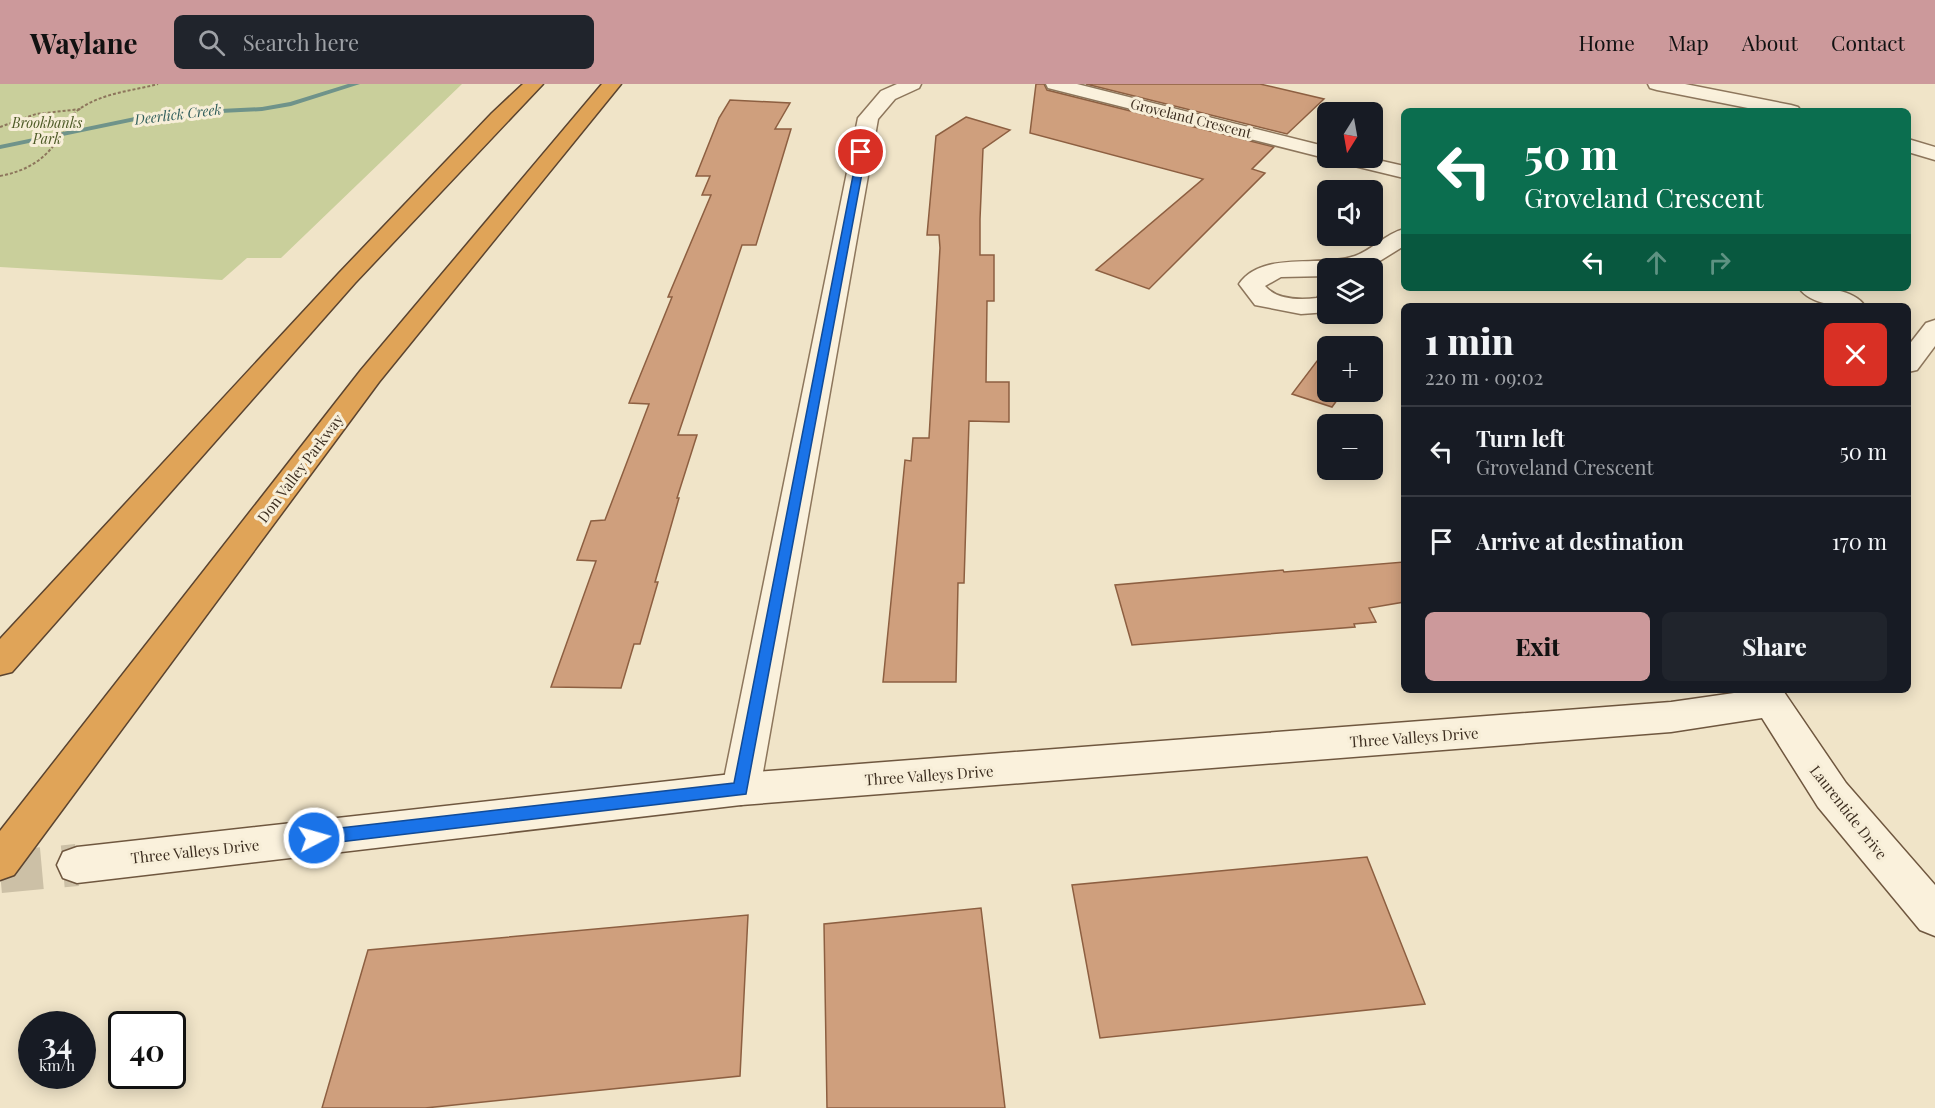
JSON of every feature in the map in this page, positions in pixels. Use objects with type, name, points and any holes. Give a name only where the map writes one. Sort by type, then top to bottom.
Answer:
[{"type":"highway","points":[[0,663],[347,278],[499,117],[534,84]]},
{"type":"highway","name":"Don Valley Parkway","points":[[0,862],[370,376],[612,84]]},
{"type":"street","points":[[741,789],[868,118],[888,95],[912,84]]},
{"type":"street","name":"Groveland Crescent","points":[[1055,84],[1317,150]]},
{"type":"street","points":[[1657,84],[1776,108]]},
{"type":"street","points":[[1911,146],[1935,153]]},
{"type":"street","points":[[1383,167],[1401,171]]},
{"type":"street","points":[[1368,258],[1401,238]]},
{"type":"street","points":[[1317,272],[1276,270],[1251,284],[1264,300],[1300,307],[1317,306]]},
{"type":"street","points":[[1818,291],[1846,303]]},
{"type":"street","points":[[1911,358],[1924,331]]},
{"type":"street","name":"Three Valleys Drive","points":[[76,865],[741,789],[1671,717],[1770,696]]},
{"type":"street","name":"Laurentide Drive","points":[[1770,696],[1832,795],[1935,916]]},
{"type":"path","points":[[0,176],[36,165],[50,154],[72,116],[82,109],[105,96],[158,84]]},
{"type":"path","points":[[0,127],[36,114],[82,109]]},
{"type":"green space","name":"Brookbanks Park","points":[[0,84],[462,84],[281,258],[247,258],[222,280],[0,267]]},
{"type":"building","points":[[1036,84],[1044,84],[1047,90],[1274,147],[1252,169],[1265,173],[1149,289],[1096,270],[1203,179],[1030,133]]},
{"type":"building","points":[[1086,84],[1260,84],[1324,99],[1317,102],[1317,106],[1287,134]]},
{"type":"building","points":[[730,100],[790,103],[775,129],[791,129],[756,245],[742,245],[678,435],[697,435],[677,498],[679,498],[655,582],[658,582],[640,644],[634,644],[621,688],[551,687],[596,561],[577,560],[591,521],[605,520],[649,404],[629,403],[672,297],[668,297],[711,195],[702,195],[710,176],[696,176],[719,118]]},
{"type":"building","points":[[966,117],[1010,130],[983,149],[980,219],[980,255],[994,255],[994,301],[987,301],[986,382],[1009,382],[1009,422],[969,421],[964,583],[958,583],[956,682],[883,682],[905,460],[911,461],[913,438],[929,438],[940,248],[939,235],[927,235],[936,136]]},
{"type":"building","points":[[1317,361],[1317,402],[1336,402],[1332,407],[1292,394]]},
{"type":"building","points":[[1401,562],[1401,603],[1369,608],[1376,622],[1354,624],[1355,627],[1132,645],[1115,585],[1283,570],[1284,572]]},
{"type":"building","points":[[1367,857],[1425,1004],[1100,1038],[1072,885]]},
{"type":"building","points":[[981,908],[1005,1108],[827,1108],[824,924]]},
{"type":"building","points":[[748,915],[740,1076],[425,1108],[322,1108],[368,950]]},
{"type":"waterway","name":"Deerlick Creek","points":[[0,147],[159,114],[262,109],[291,104],[356,84]]},
{"type":"tunnel","points":[[0,872],[77,865]]},
{"type":"route","points":[[314,838],[741,789],[861,152]]}]
